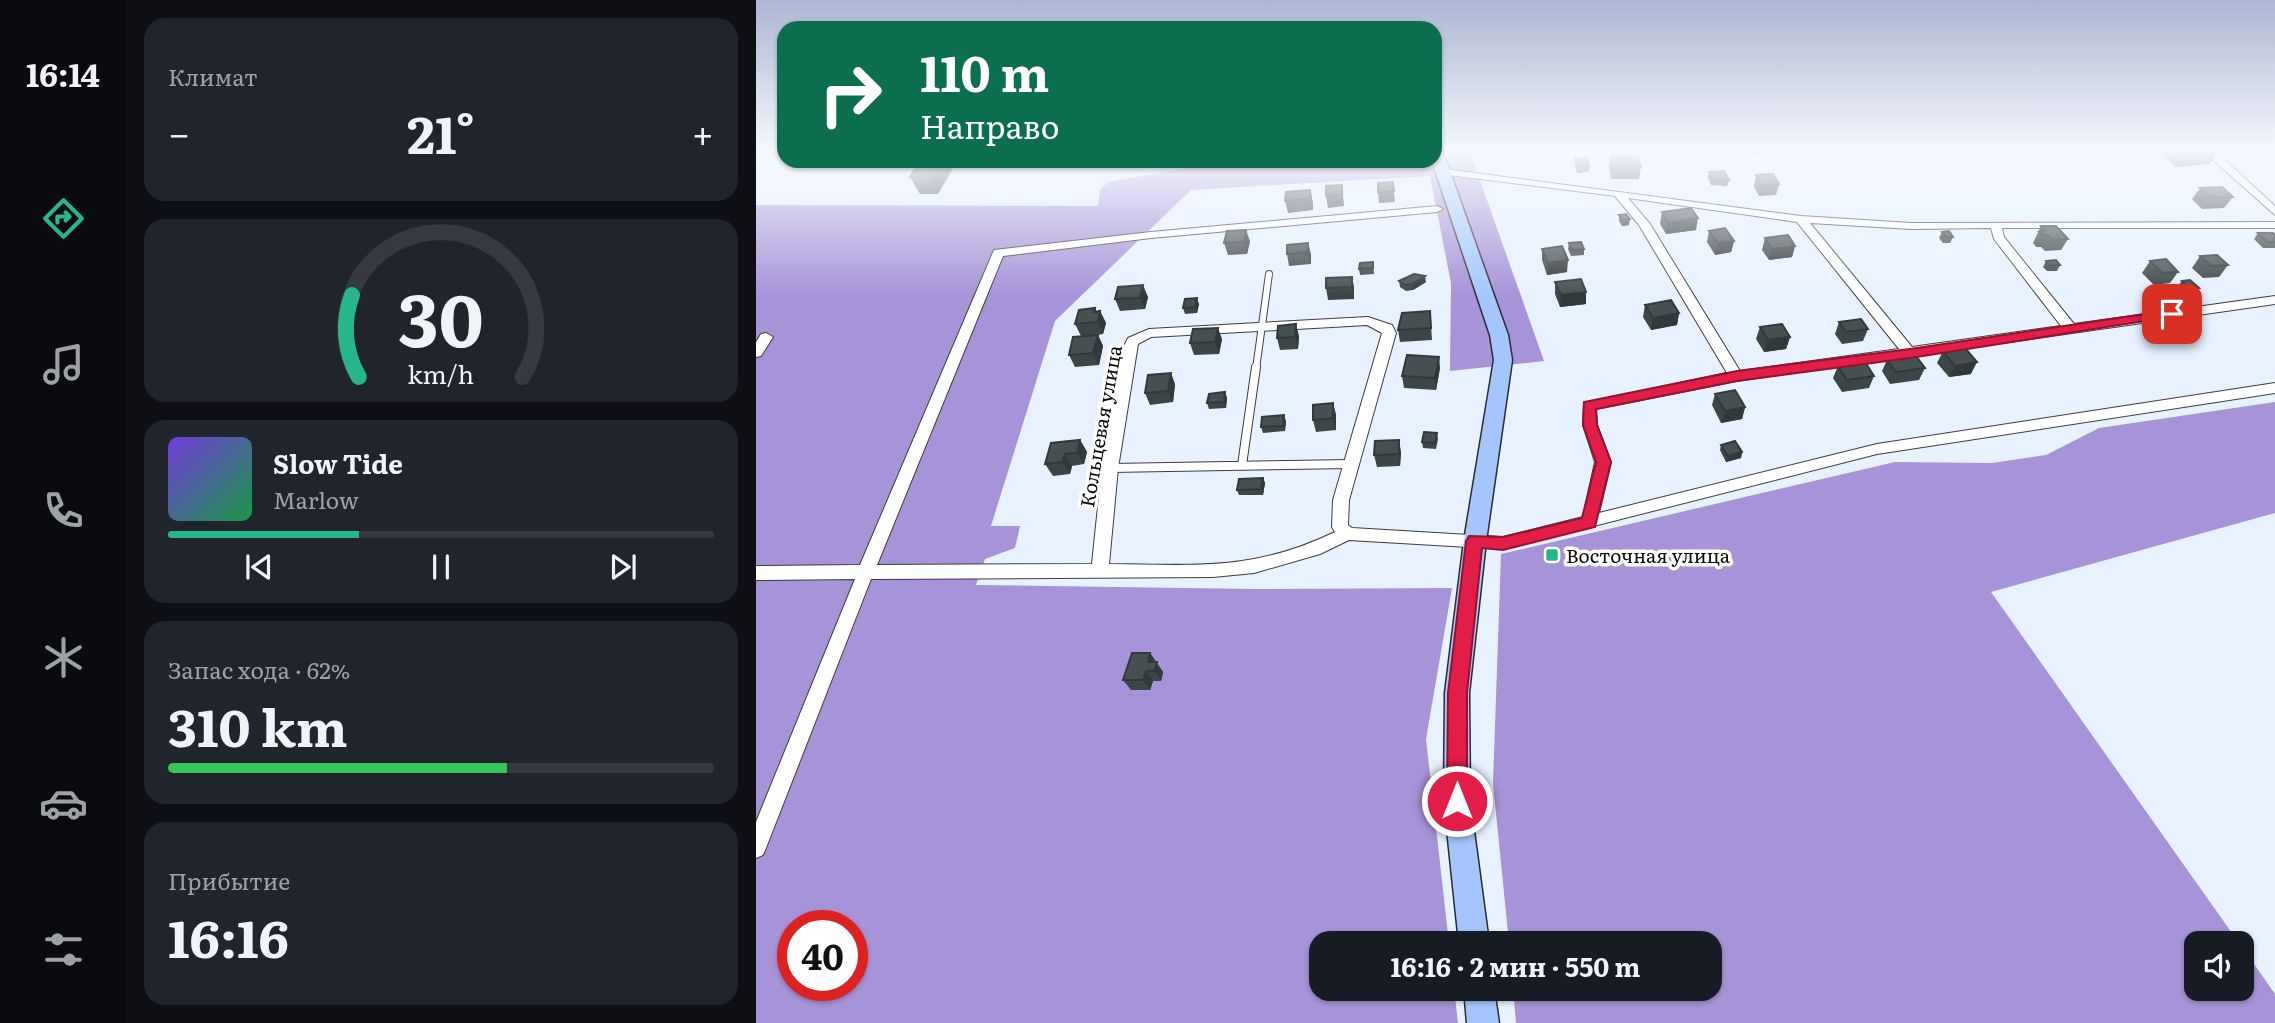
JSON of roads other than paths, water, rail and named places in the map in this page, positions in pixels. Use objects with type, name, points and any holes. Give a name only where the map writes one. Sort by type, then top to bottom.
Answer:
[{"type":"street","points":[[1453,200],[1499,335],[1503,360],[1475,541],[1457,693],[1457,801],[1473,931]]},
{"type":"street","points":[[1624,200],[1644,224],[1737,376]]},
{"type":"street","points":[[1665,200],[1801,219],[1911,226],[2275,225]]},
{"type":"street","points":[[2262,200],[2275,212]]},
{"type":"street","points":[[756,848],[865,574],[998,253],[1437,209]]},
{"type":"street","points":[[1801,219],[1910,353]]},
{"type":"street","points":[[1996,225],[1998,237],[2069,327]]},
{"type":"street","points":[[1589,523],[1603,462],[1590,425],[1589,406],[1737,376],[2275,300]]},
{"type":"street","name":"Кольцевая улица","points":[[1100,571],[1110,468],[1133,341],[1149,333],[1368,321],[1387,328],[1389,333],[1341,500],[1340,527],[1348,534]]},
{"type":"street","points":[[756,353],[766,337]]},
{"type":"street","points":[[756,573],[1213,570],[1254,566],[1314,549],[1348,534],[1503,543],[1877,449],[2275,388]]},
{"type":"street","points":[[1480,1001],[1483,1023]]},
{"type":"lane","points":[[1242,465],[1269,274]]},
{"type":"lane","points":[[1110,468],[1351,464]]},
{"type":"place","name":"Восточная улица","points":[[1552,555]]}]
